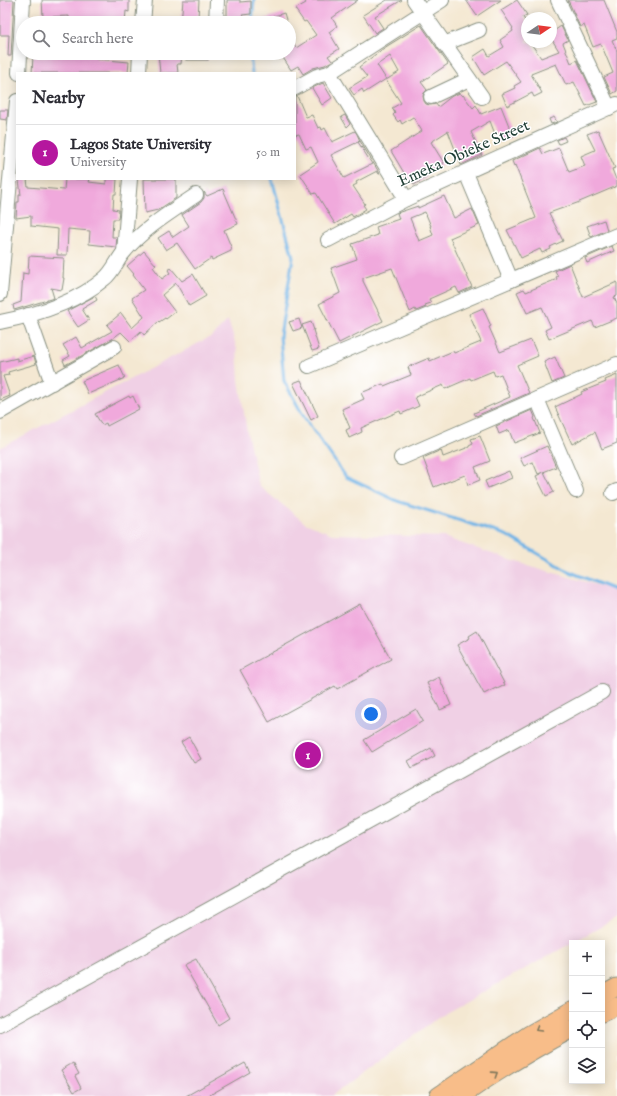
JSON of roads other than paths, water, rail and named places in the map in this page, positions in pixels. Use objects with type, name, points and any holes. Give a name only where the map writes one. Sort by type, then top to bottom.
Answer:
[{"type":"main road","points":[[605,993],[617,987]]},
{"type":"main road","points":[[604,1012],[617,1006]]},
{"type":"main road","points":[[438,1096],[528,1035],[569,1012]]},
{"type":"main road","points":[[462,1096],[518,1059],[569,1030]]},
{"type":"street","points":[[22,16],[23,0]]},
{"type":"street","points":[[144,16],[145,0]]},
{"type":"street","points":[[216,16],[217,0]]},
{"type":"street","points":[[414,0],[482,98]]},
{"type":"street","points":[[296,87],[317,76],[329,73],[442,0]]},
{"type":"street","points":[[558,0],[613,106]]},
{"type":"street","points":[[444,44],[479,30]]},
{"type":"street","points":[[19,72],[20,60]]},
{"type":"street","points":[[139,72],[140,60]]},
{"type":"street","points":[[329,73],[406,199]]},
{"type":"street","points":[[431,97],[469,80]]},
{"type":"street","name":"Emeka Obieke Street","points":[[328,240],[406,199],[613,106]]},
{"type":"street","points":[[0,294],[16,112]]},
{"type":"street","points":[[466,173],[511,280]]},
{"type":"street","points":[[124,252],[130,180]]},
{"type":"street","points":[[0,322],[62,304],[86,292],[106,278],[124,252],[143,233],[196,195]]},
{"type":"street","points":[[309,366],[617,235]]},
{"type":"street","points":[[28,315],[52,383]]},
{"type":"street","points":[[0,412],[114,347]]},
{"type":"street","points":[[401,458],[617,364]]},
{"type":"street","points":[[537,399],[576,491]]},
{"type":"street","points":[[0,1025],[602,692]]},
{"type":"waterway","points":[[253,16],[254,0]]},
{"type":"waterway","points":[[251,60],[252,72]]},
{"type":"waterway","points":[[272,180],[293,257],[280,336],[284,381],[304,417],[346,477],[397,501],[506,535],[568,571],[617,591]]},
{"type":"place","name":"Lagos State University","points":[[308,755]]}]
